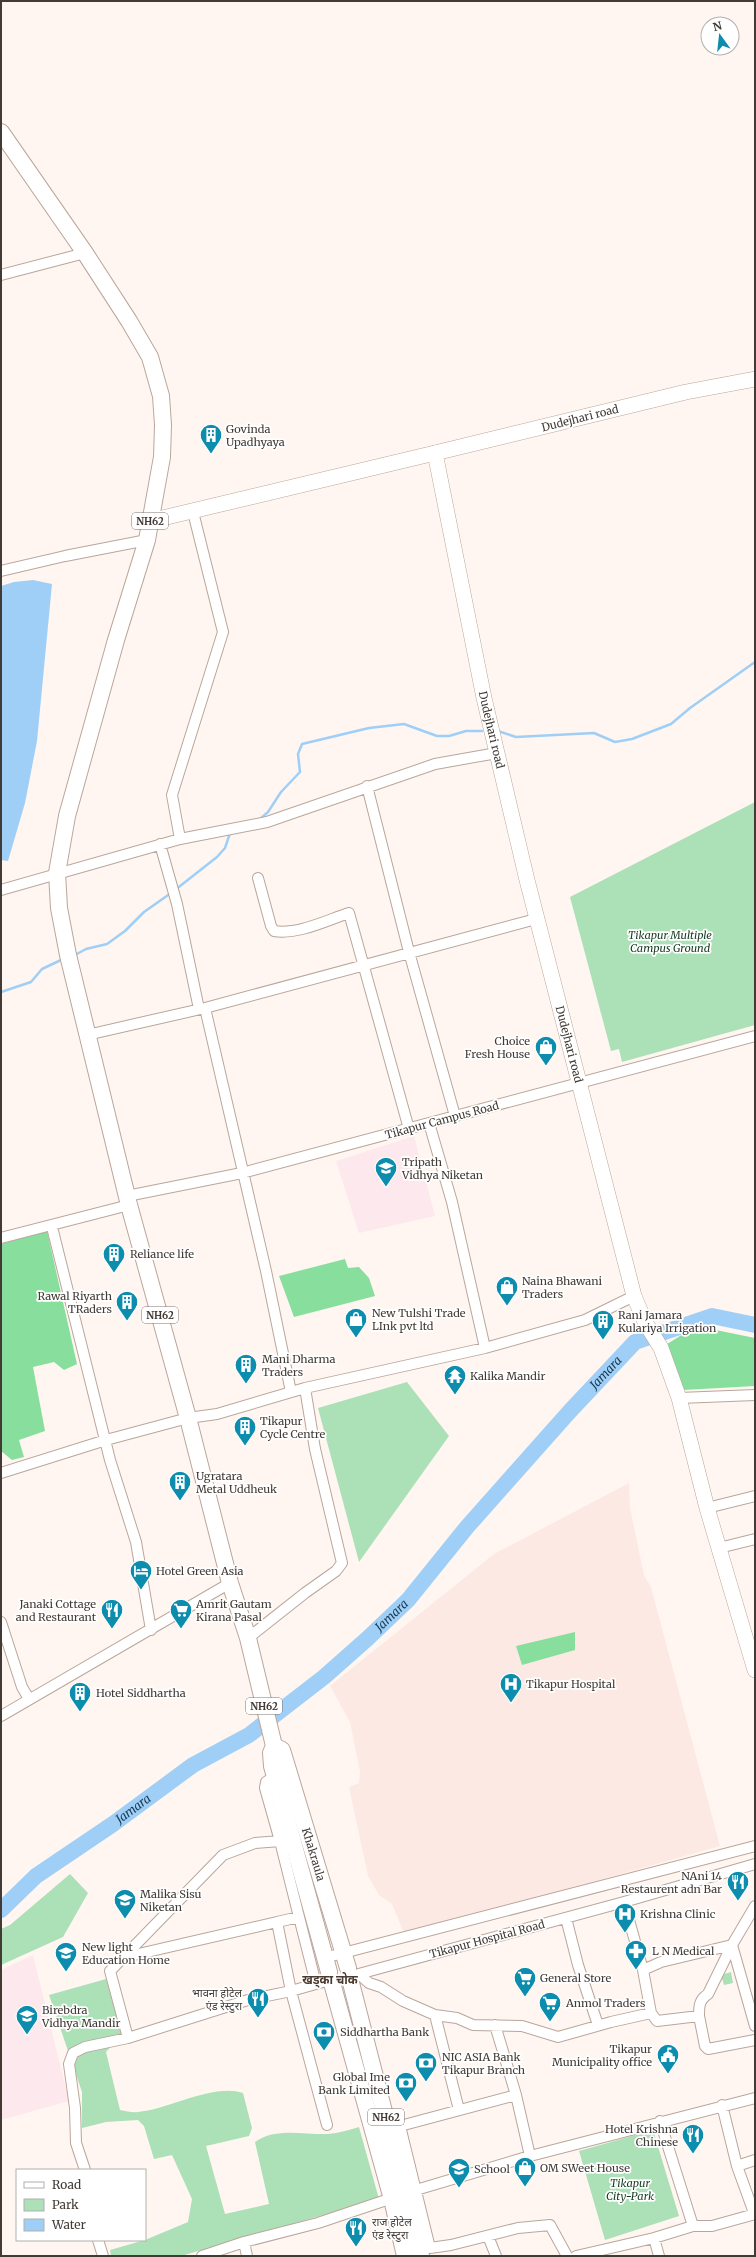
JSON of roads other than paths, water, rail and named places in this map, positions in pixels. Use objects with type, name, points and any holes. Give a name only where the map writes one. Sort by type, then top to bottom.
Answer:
[{"type":"main road","name":"NH62","points":[[1,132],[85,253],[150,357],[161,396],[163,425],[162,457],[147,540],[116,640],[67,816],[57,873],[59,908],[67,950],[87,1035],[128,1200],[188,1418],[230,1583],[248,1638],[255,1673],[273,1742]]},
{"type":"main road","name":"Khakraula","points":[[273,1742],[271,1753],[275,1776],[326,1976]]},
{"type":"main road","name":"Khakraula","points":[[273,1742],[282,1750],[351,1970]]},
{"type":"main road","name":"NH62","points":[[351,1970],[421,2256]]},
{"type":"main road","points":[[326,1976],[342,1986],[351,1970]]},
{"type":"main road","name":"NH62","points":[[326,1976],[405,2194],[405,2256]]},
{"type":"street","points":[[1,274],[85,253]]},
{"type":"street","name":"Dudejhari road","points":[[755,379],[686,392],[435,453],[497,753],[536,919],[634,1296],[645,1322],[661,1348],[679,1398],[707,1508],[755,1670]]},
{"type":"street","points":[[150,521],[193,512],[435,453]]},
{"type":"street","points":[[180,839],[172,795],[223,632],[193,512]]},
{"type":"street","points":[[1,571],[64,556],[147,540]]},
{"type":"street","points":[[1,890],[160,844],[267,822],[367,786],[435,764],[497,753]]},
{"type":"street","points":[[367,786],[409,952],[455,1116]]},
{"type":"street","points":[[160,844],[177,904],[266,1271],[291,1392]]},
{"type":"street","points":[[258,878],[271,926],[274,931],[281,932],[306,927],[350,912],[363,966],[409,1129]]},
{"type":"street","points":[[87,1035],[202,1008],[536,919]]},
{"type":"street","name":"Tikapur Campus Road","points":[[1,1238],[128,1200],[242,1173],[755,1036]]},
{"type":"street","points":[[429,1123],[452,1202],[485,1348]]},
{"type":"street","points":[[54,1231],[118,1488],[136,1542],[151,1630]]},
{"type":"street","points":[[1,1473],[106,1440],[188,1418],[217,1414],[305,1388],[485,1348],[585,1320],[634,1296]]},
{"type":"street","points":[[248,1638],[305,1593],[336,1571],[342,1563],[316,1449],[305,1388]]},
{"type":"street","points":[[679,1398],[755,1395]]},
{"type":"street","points":[[707,1508],[755,1496]]},
{"type":"street","points":[[719,1548],[755,1539]]},
{"type":"street","points":[[1,1716],[230,1583]]},
{"type":"street","points":[[1,1622],[19,1681],[24,1694],[29,1699]]},
{"type":"street","points":[[275,1776],[266,1782],[265,1788],[299,1917],[326,1976]]},
{"type":"street","points":[[128,2038],[110,1970],[223,1856],[255,1843],[280,1841]]},
{"type":"street","points":[[85,2169],[76,2143],[75,2108],[68,2064],[74,2054],[85,2046],[128,2038],[248,2000],[291,1991],[326,1976],[351,1970],[755,1846]]},
{"type":"street","name":"Tikapur Hospital Road","points":[[351,1970],[566,1918],[755,1864]]},
{"type":"street","points":[[624,1902],[643,1970],[651,2013],[657,2021],[699,2016]]},
{"type":"street","points":[[755,1906],[732,1945],[708,1994],[701,1999],[699,2004],[699,2016],[705,2046],[708,2049],[755,2040]]},
{"type":"street","points":[[121,1958],[299,1917]]},
{"type":"street","points":[[566,1918],[578,1965],[598,2026]]},
{"type":"street","points":[[277,1922],[291,1991],[327,2125]]},
{"type":"street","points":[[643,1970],[661,1962],[732,1945]]},
{"type":"street","points":[[732,1945],[755,2026]]},
{"type":"street","points":[[351,1970],[369,1983],[382,1987],[403,2001],[435,2015],[457,2018],[473,2025],[495,2024],[522,2026],[558,2037],[651,2013]]},
{"type":"street","points":[[435,2015],[460,2110]]},
{"type":"street","points":[[495,2024],[516,2095],[530,2156]]},
{"type":"street","points":[[516,2095],[400,2126],[405,2194],[430,2248],[518,2228],[550,2226],[567,2256]]},
{"type":"street","points":[[202,2256],[244,2242],[318,2223],[405,2194],[530,2156],[660,2121],[755,2098]]},
{"type":"street","points":[[576,2256],[654,2238],[693,2226],[712,2226],[754,2214],[738,2166],[722,2106]]},
{"type":"street","points":[[660,2121],[693,2226]]},
{"type":"street","points":[[738,2166],[755,2160]]},
{"type":"street","points":[[488,2236],[496,2256]]},
{"type":"street","points":[[654,2238],[659,2256]]},
{"type":"street","points":[[98,2241],[103,2256]]},
{"type":"street","points":[[244,2242],[247,2256]]},
{"type":"water","points":[[33,580],[52,584],[37,741],[25,803],[8,861],[1,860],[1,586],[14,582]]},
{"type":"waterway","points":[[498,731],[516,737],[594,733],[615,742],[632,739],[671,724],[690,708],[755,662]]},
{"type":"waterway","points":[[259,820],[268,812],[281,792],[300,772],[298,754],[302,744],[369,728],[404,724],[437,736],[449,736],[466,731],[482,731]]},
{"type":"waterway","points":[[175,890],[217,857],[225,848],[230,833]]},
{"type":"waterway","points":[[75,955],[86,949],[107,944],[125,931],[144,912],[171,893]]},
{"type":"waterway","points":[[1,992],[31,982],[42,969],[61,960]]},
{"type":"waterway","name":"Jamara","points":[[1,1910],[36,1876],[113,1824],[193,1765],[249,1735],[324,1677],[367,1639],[408,1600],[467,1527],[570,1411],[635,1342],[712,1316],[755,1325]]},
{"type":"place","name":"Govinda Upadhyaya","points":[[211,454]]},
{"type":"place","name":"Choice Fresh House","points":[[546,1066]]},
{"type":"place","name":"Tripath Vidhya Niketan","points":[[386,1188]]},
{"type":"place","name":"Reliance life","points":[[114,1274]]},
{"type":"place","name":"Naina Bhawani Traders","points":[[507,1306]]},
{"type":"place","name":"Rawal Riyarth TRaders","points":[[127,1322]]},
{"type":"place","name":"New Tulshi Trade LInk pvt ltd","points":[[356,1338]]},
{"type":"place","name":"Rani Jamara Kulariya Irrigation","points":[[603,1340]]},
{"type":"place","name":"Mani Dharma Traders","points":[[246,1384]]},
{"type":"place","name":"Kalika Mandir","points":[[455,1396]]},
{"type":"place","name":"Tikapur Cycle Centre","points":[[245,1446]]},
{"type":"place","name":"Ugratara Metal Uddheuk","points":[[180,1502]]},
{"type":"place","name":"Hotel Green Asia","points":[[141,1590]]},
{"type":"place","name":"Janaki Cottage and Restaurant","points":[[112,1630]]},
{"type":"place","name":"Amrit Gautam Kirana Pasal","points":[[181,1630]]},
{"type":"place","name":"Tikapur Hospital","points":[[511,1704]]},
{"type":"place","name":"Hotel Siddhartha","points":[[80,1712]]},
{"type":"place","name":"NAni 14 Restaurent adn Bar","points":[[738,1902]]},
{"type":"place","name":"Malika Sisu Niketan","points":[[125,1920]]},
{"type":"place","name":"Krishna Clinic","points":[[625,1934]]},
{"type":"place","name":"L N Medical","points":[[636,1970]]},
{"type":"place","name":"New light Education Home","points":[[66,1972]]},
{"type":"place","name":"General Store","points":[[525,1998]]},
{"type":"place","name":"भावना होटेल एंड रेस्टुरा","points":[[258,2018]]},
{"type":"place","name":"Anmol Traders","points":[[550,2022]]},
{"type":"place","name":"Birebdra Vidhya Mandir","points":[[27,2036]]},
{"type":"place","name":"Siddhartha Bank","points":[[324,2052]]},
{"type":"place","name":"Tikapur Municipality office","points":[[668,2074]]},
{"type":"place","name":"NIC ASIA Bank Tikapur Branch","points":[[426,2082]]},
{"type":"place","name":"Global Ime Bank Limited","points":[[406,2102]]},
{"type":"place","name":"Hotel Krishna Chinese","points":[[693,2154]]},
{"type":"place","name":"School","points":[[459,2188]]},
{"type":"place","name":"OM SWeet House","points":[[525,2188]]},
{"type":"place","name":"राज होटेल एंड रेस्टुरा","points":[[356,2248]]},
{"type":"district","name":"खड्का चोक","points":[[330,1980]]},
{"type":"park label","name":"Tikapur Multiple Campus Ground","points":[[670,941]]},
{"type":"park label","name":"Tikapur City-Park","points":[[630,2189]]}]
